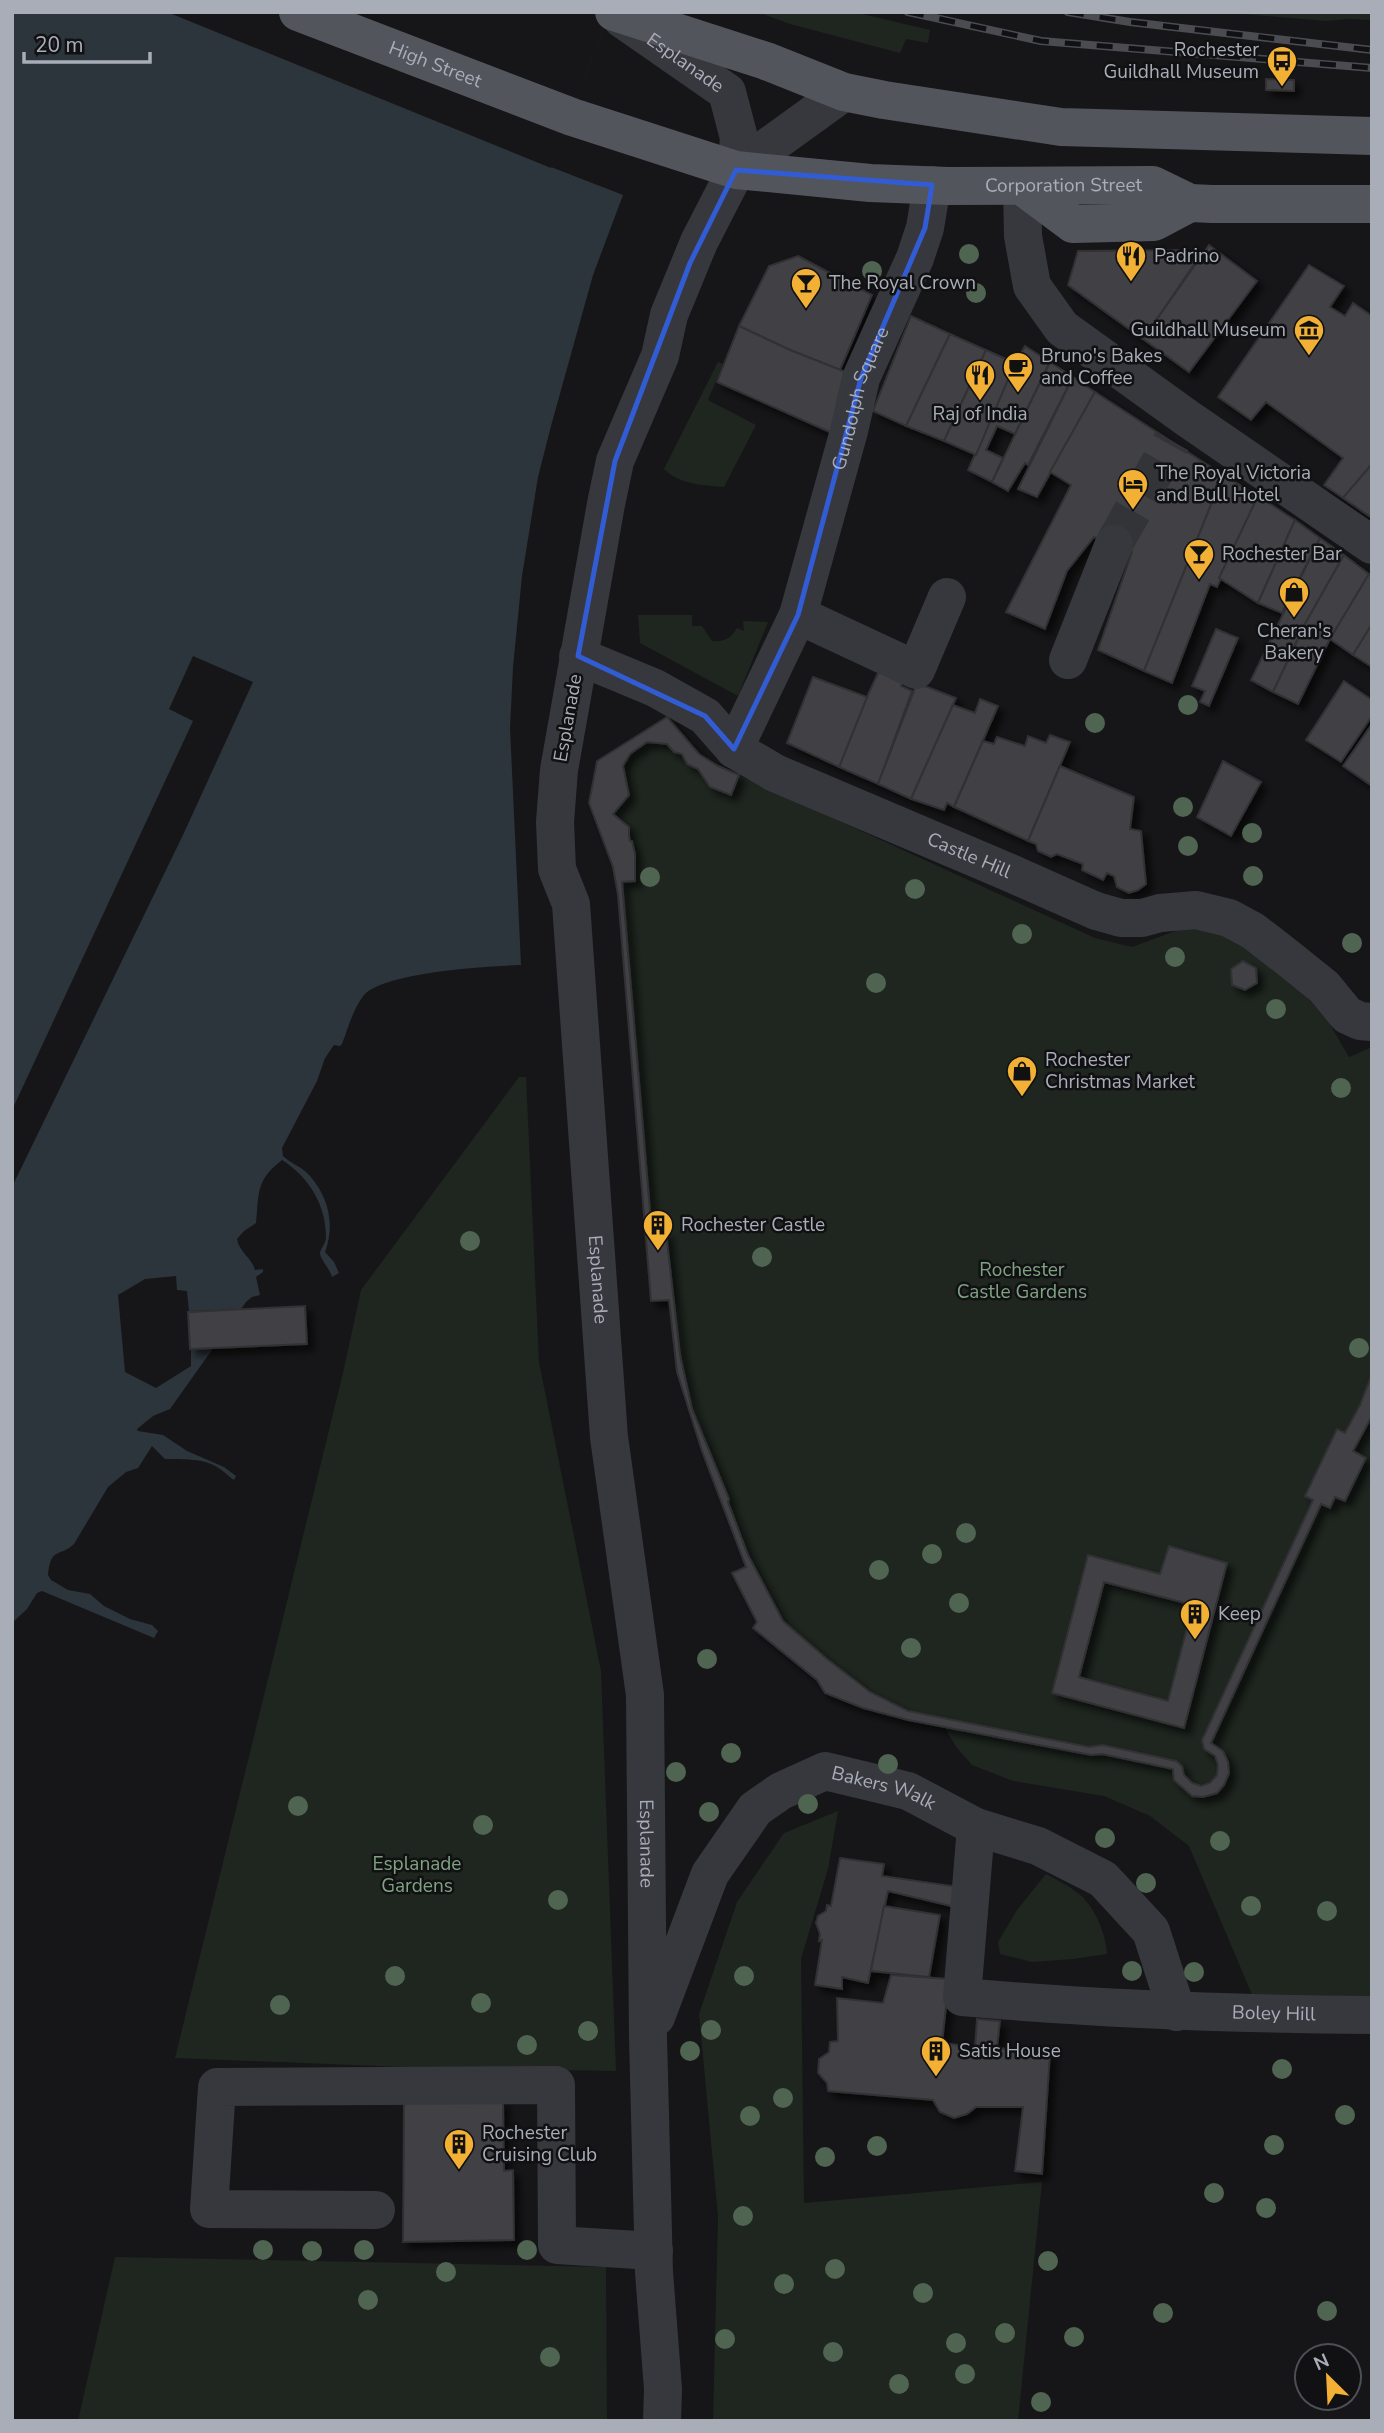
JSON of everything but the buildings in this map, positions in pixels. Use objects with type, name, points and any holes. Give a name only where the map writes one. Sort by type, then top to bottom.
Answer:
[{"type":"main road","name":"High Street","points":[[298,12],[572,117],[736,170]]},
{"type":"main road","points":[[613,12],[766,61],[844,92],[1043,126],[1372,136]]},
{"type":"main road","name":"Corporation Street","points":[[736,170],[836,180],[1022,186]]},
{"type":"main road","points":[[1022,186],[1073,225],[1154,222],[1190,203],[1372,204]]},
{"type":"street","name":"Esplanade","points":[[613,12],[727,92],[739,138],[736,170],[690,263],[669,315],[660,356],[615,461],[559,770],[555,822],[559,878],[570,896],[571,904],[609,1437],[645,1695],[648,2037],[654,2251],[663,2389],[662,2421]]},
{"type":"street","name":"Esplanade","points":[[736,170],[844,92]]},
{"type":"street","name":"Gundolph Square","points":[[734,749],[798,615],[861,378],[915,258],[925,228],[932,185]]},
{"type":"street","points":[[1022,186],[1023,236],[1032,286],[1062,328],[1179,430],[1372,545]]},
{"type":"street","points":[[1068,660],[1114,544]]},
{"type":"street","points":[[798,615],[916,670],[947,597]]},
{"type":"street","name":"Castle Hill","points":[[578,656],[655,688],[705,716],[734,749],[775,773],[1096,911],[1121,918],[1142,918],[1160,913],[1196,910],[1229,918],[1250,929],[1277,949],[1324,988],[1344,1012],[1366,1021]]},
{"type":"street","name":"Bakers Walk","points":[[648,2037],[710,1874],[755,1809],[781,1791],[825,1771],[908,1791],[976,1828],[1038,1846],[1103,1879],[1151,1931],[1177,2012]]},
{"type":"street","name":"Boley Hill","points":[[976,1828],[962,1997],[1177,2012],[1372,2015]]},
{"type":"street","points":[[376,2210],[209,2209],[217,2087],[556,2085],[557,2245],[654,2251]]},
{"type":"highlighted area","points":[[736,170],[932,185],[925,228],[861,378],[798,615],[734,749],[705,716],[578,656],[615,461],[690,263]]},
{"type":"green space","points":[[757,12],[854,12],[930,30],[928,43],[906,39],[900,53],[790,24]]},
{"type":"green space","points":[[1219,12],[1372,12],[1372,20],[1326,21]]},
{"type":"green space","points":[[718,362],[723,364],[708,400],[756,425],[724,487],[684,481],[664,469]]},
{"type":"green space","points":[[638,615],[692,615],[692,626],[702,626],[712,641],[726,639],[737,628],[744,631],[743,621],[768,622],[738,696],[640,643]]},
{"type":"green space","name":"Rochester Castle Gardens","points":[[647,742],[667,744],[682,754],[687,764],[698,769],[710,787],[731,795],[739,775],[1095,938],[1132,947],[1189,926],[1227,934],[1288,975],[1328,1021],[1349,1057],[1372,1047],[1372,1374],[1345,1433],[1336,1430],[1305,1495],[1313,1500],[1203,1740],[1204,1749],[1215,1758],[1218,1767],[1210,1782],[1194,1784],[1176,1761],[1089,1747],[908,1711],[870,1692],[783,1621],[748,1555],[692,1409],[680,1355],[666,1232],[652,1234],[622,882],[635,880],[633,841],[630,841],[613,814],[629,795],[623,766],[629,756]]},
{"type":"green space","name":"Esplanade Gardens","points":[[519,1077],[526,1077],[539,1362],[601,1671],[616,2071],[428,2068],[175,2058],[361,1290]]},
{"type":"green space","points":[[1372,1416],[1372,1999],[1256,2004],[1189,1846],[1150,1816],[1104,1796],[1013,1781],[972,1765],[944,1727],[1173,1769],[1179,1786],[1190,1794],[1203,1796],[1215,1792],[1225,1783],[1229,1771],[1225,1757],[1211,1742],[1321,1504],[1335,1497],[1345,1501],[1366,1458],[1353,1451]]},
{"type":"green space","points":[[838,1811],[828,1869],[801,1959],[804,2203],[1042,2182],[1018,2421],[713,2421],[718,2216],[699,2014],[737,1902],[784,1833]]},
{"type":"green space","points":[[1046,1874],[1085,1899],[1102,1930],[1107,1954],[1032,1962],[1000,1954],[998,1942],[1017,1910]]},
{"type":"green space","points":[[115,2257],[606,2267],[607,2421],[78,2421]]},
{"type":"shaded area","points":[[12,12],[610,12],[551,167],[623,195],[593,275],[551,426],[538,477],[522,576],[510,728],[521,965],[414,976],[375,987],[360,1000],[342,1044],[334,1045],[325,1058],[317,1081],[282,1148],[283,1156],[307,1173],[322,1193],[330,1222],[325,1252],[339,1273],[332,1277],[320,1255],[326,1239],[325,1225],[314,1193],[308,1183],[282,1160],[267,1174],[260,1187],[256,1223],[237,1239],[255,1270],[263,1269],[256,1277],[260,1295],[246,1302],[170,1409],[153,1416],[137,1429],[163,1435],[187,1451],[224,1467],[236,1476],[234,1480],[214,1465],[193,1460],[165,1459],[152,1446],[138,1468],[126,1472],[108,1487],[74,1544],[51,1560],[48,1575],[51,1580],[68,1590],[90,1594],[104,1606],[130,1619],[152,1625],[158,1631],[154,1638],[42,1591],[37,1593],[27,1609],[12,1623]]},
{"type":"pier","points":[[167,12],[610,12],[551,168]]},
{"type":"pier","points":[[193,656],[253,682],[183,835],[12,1187],[12,1110],[193,721],[169,709]]},
{"type":"pier","points":[[176,1276],[177,1290],[187,1291],[189,1311],[246,1309],[218,1348],[191,1349],[191,1366],[156,1388],[125,1372],[118,1295],[145,1279]]},
{"type":"tunnel","points":[[1114,544],[1172,441]]},
{"type":"railway","points":[[908,12],[1041,41],[1372,68]]},
{"type":"railway","points":[[1068,12],[1130,22],[1372,50]]},
{"type":"place","name":"Rochester Guildhall Museum","points":[[1282,88]]},
{"type":"place","name":"Padrino","points":[[1131,283]]},
{"type":"place","name":"The Royal Crown","points":[[806,310]]},
{"type":"place","name":"Guildhall Museum","points":[[1309,357]]},
{"type":"place","name":"Bruno's Bakes and Coffee","points":[[1018,394]]},
{"type":"place","name":"Raj of India","points":[[980,402]]},
{"type":"place","name":"The Royal Victoria and Bull Hotel","points":[[1133,511]]},
{"type":"place","name":"Rochester Bar","points":[[1199,581]]},
{"type":"place","name":"Cheran's Bakery","points":[[1294,619]]},
{"type":"place","name":"Rochester Christmas Market","points":[[1022,1098]]},
{"type":"place","name":"Rochester Castle","points":[[658,1252]]},
{"type":"place","name":"Keep","points":[[1195,1641]]},
{"type":"place","name":"Satis House","points":[[936,2078]]},
{"type":"place","name":"Rochester Cruising Club","points":[[459,2171]]}]
